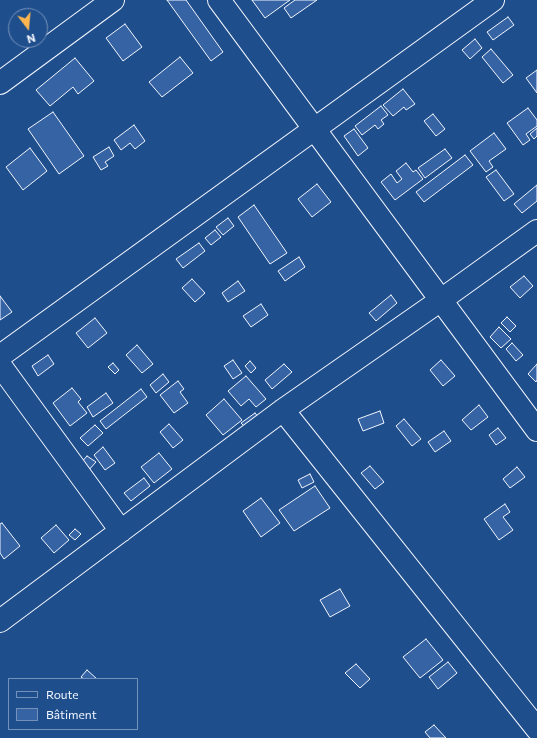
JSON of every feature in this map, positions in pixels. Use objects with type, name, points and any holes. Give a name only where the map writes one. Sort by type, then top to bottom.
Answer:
[{"type":"street","points":[[0,83],[113,0]]},
{"type":"street","points":[[220,0],[537,430]]},
{"type":"street","points":[[0,356],[493,0]]},
{"type":"street","points":[[0,621],[283,410],[441,300],[537,230]]},
{"type":"street","points":[[0,365],[121,531]]},
{"type":"street","points":[[283,410],[537,729]]},
{"type":"building","points":[[167,0],[186,0],[223,52],[211,61]]},
{"type":"building","points":[[252,0],[290,0],[265,18]]},
{"type":"building","points":[[295,0],[317,0],[291,18],[284,8]]},
{"type":"building","points":[[508,17],[514,25],[493,40],[487,32]]},
{"type":"building","points":[[125,24],[142,47],[123,61],[106,38]]},
{"type":"building","points":[[475,39],[482,48],[470,59],[462,50]]},
{"type":"building","points":[[491,49],[513,75],[503,83],[482,57]]},
{"type":"building","points":[[180,57],[193,73],[162,97],[149,82]]},
{"type":"building","points":[[75,58],[94,81],[78,94],[73,87],[50,106],[36,90]]},
{"type":"building","points":[[537,70],[537,93],[526,78]]},
{"type":"building","points":[[403,89],[415,104],[406,110],[404,107],[393,116],[383,105]]},
{"type":"building","points":[[381,106],[388,115],[381,120],[384,124],[378,129],[375,125],[362,135],[355,126]]},
{"type":"building","points":[[528,108],[537,120],[537,126],[526,134],[530,140],[523,145],[507,123]]},
{"type":"building","points":[[53,112],[84,156],[59,174],[28,129]]},
{"type":"building","points":[[433,114],[445,129],[436,136],[424,121]]},
{"type":"building","points":[[134,125],[145,141],[135,149],[130,143],[121,150],[114,140]]},
{"type":"building","points":[[537,128],[537,136],[534,139],[530,134]]},
{"type":"building","points":[[354,129],[368,148],[358,156],[344,136]]},
{"type":"building","points":[[494,133],[506,149],[489,161],[493,167],[486,172],[470,151]]},
{"type":"building","points":[[109,147],[114,156],[105,162],[108,166],[101,170],[93,157]]},
{"type":"building","points":[[30,148],[47,171],[23,190],[6,167]]},
{"type":"building","points":[[445,149],[452,158],[425,178],[418,168]]},
{"type":"building","points":[[465,155],[473,165],[424,202],[416,192]]},
{"type":"building","points":[[406,163],[413,172],[416,170],[423,179],[395,200],[381,182],[391,174],[397,183],[402,179],[396,171]]},
{"type":"building","points":[[496,170],[514,194],[504,201],[486,177]]},
{"type":"building","points":[[317,184],[331,202],[312,217],[298,199]]},
{"type":"building","points":[[537,185],[537,201],[522,213],[514,204]]},
{"type":"building","points":[[254,205],[287,253],[270,264],[238,217]]},
{"type":"building","points":[[228,218],[234,226],[223,235],[216,227]]},
{"type":"building","points":[[215,230],[221,237],[211,245],[205,238]]},
{"type":"building","points":[[199,243],[205,251],[183,268],[176,259]]},
{"type":"building","points":[[299,257],[305,267],[285,281],[278,271]]},
{"type":"building","points":[[524,276],[533,286],[520,298],[510,287]]},
{"type":"building","points":[[192,279],[205,293],[195,302],[182,288]]},
{"type":"building","points":[[238,281],[245,291],[228,302],[222,293]]},
{"type":"building","points":[[391,295],[397,303],[376,321],[369,313]]},
{"type":"building","points":[[0,296],[12,312],[0,320]]},
{"type":"building","points":[[261,304],[268,315],[251,327],[243,316]]},
{"type":"building","points":[[507,317],[516,326],[510,332],[501,323]]},
{"type":"building","points":[[95,318],[107,333],[88,348],[76,333]]},
{"type":"building","points":[[499,327],[511,339],[501,348],[490,337]]},
{"type":"building","points":[[512,343],[523,355],[516,361],[506,349]]},
{"type":"building","points":[[137,345],[153,364],[142,373],[126,355]]},
{"type":"building","points":[[48,355],[54,364],[38,376],[32,366]]},
{"type":"building","points":[[233,360],[242,373],[233,379],[224,366]]},
{"type":"building","points":[[441,360],[455,376],[443,386],[430,370]]},
{"type":"building","points":[[250,361],[256,368],[251,373],[245,366]]},
{"type":"building","points":[[113,363],[119,370],[115,374],[108,367]]},
{"type":"building","points":[[284,364],[292,372],[272,389],[265,380]]},
{"type":"building","points":[[537,364],[537,380],[536,382],[528,374]]},
{"type":"building","points":[[163,374],[169,382],[156,393],[150,385]]},
{"type":"building","points":[[246,376],[266,399],[256,407],[249,399],[241,406],[228,391]]},
{"type":"building","points":[[178,381],[184,389],[180,392],[188,403],[174,413],[160,395]]},
{"type":"building","points":[[72,388],[81,399],[78,402],[87,413],[70,426],[53,403]]},
{"type":"building","points":[[141,389],[147,397],[106,429],[100,421]]},
{"type":"building","points":[[106,393],[113,403],[93,417],[87,407]]},
{"type":"building","points":[[224,399],[242,420],[223,435],[206,415]]},
{"type":"building","points":[[479,405],[488,417],[471,430],[462,420]]},
{"type":"building","points":[[380,411],[384,423],[363,431],[358,419]]},
{"type":"building","points":[[255,413],[259,418],[246,428],[241,423]]},
{"type":"building","points":[[404,419],[421,439],[412,446],[396,426]]},
{"type":"building","points":[[169,424],[183,440],[173,448],[160,432]]},
{"type":"building","points":[[95,425],[103,433],[88,446],[80,438]]},
{"type":"building","points":[[498,428],[506,438],[496,445],[489,435]]},
{"type":"building","points":[[444,431],[451,441],[435,452],[428,442]]},
{"type":"building","points":[[103,447],[115,463],[105,470],[94,455]]},
{"type":"building","points":[[159,453],[172,469],[154,483],[141,467]]},
{"type":"building","points":[[87,456],[96,462],[87,472],[79,465]]},
{"type":"building","points":[[370,466],[384,482],[375,489],[361,473]]},
{"type":"building","points":[[517,467],[525,477],[510,488],[503,479]]},
{"type":"building","points":[[310,474],[314,482],[302,488],[298,480]]},
{"type":"building","points":[[144,478],[150,486],[131,501],[124,493]]},
{"type":"building","points":[[315,486],[330,508],[294,531],[279,510]]},
{"type":"building","points":[[261,498],[280,523],[261,537],[243,511]]},
{"type":"building","points":[[505,504],[510,512],[503,517],[513,530],[499,540],[484,519]]},
{"type":"building","points":[[2,523],[20,546],[4,559],[0,553],[0,524]]},
{"type":"building","points":[[56,525],[69,540],[54,553],[41,538]]},
{"type":"building","points":[[75,529],[81,534],[75,540],[69,535]]},
{"type":"building","points":[[340,589],[350,606],[330,617],[320,600]]},
{"type":"building","points":[[426,639],[443,660],[420,678],[403,657]]},
{"type":"building","points":[[448,662],[457,673],[438,689],[429,677]]},
{"type":"building","points":[[356,664],[370,679],[360,688],[345,673]]},
{"type":"building","points":[[87,670],[96,678],[82,678],[81,677]]},
{"type":"building","points":[[434,725],[446,738],[430,738],[425,732]]}]
